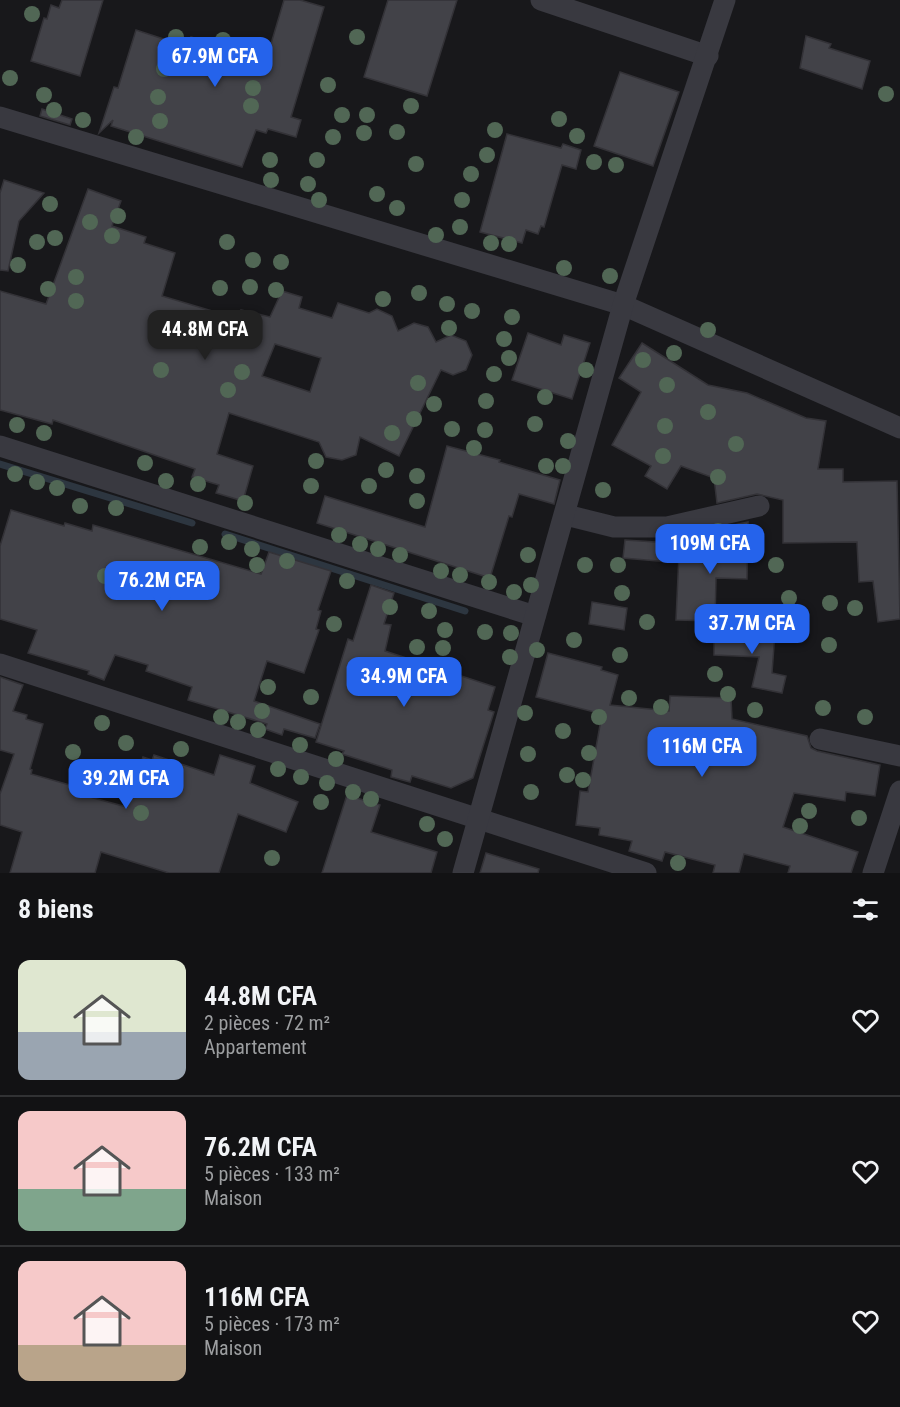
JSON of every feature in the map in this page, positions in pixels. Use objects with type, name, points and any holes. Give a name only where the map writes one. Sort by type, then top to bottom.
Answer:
[{"type":"street","points":[[542,0],[708,56]]},
{"type":"street","points":[[463,873],[535,616],[566,516],[623,305],[725,0]]},
{"type":"street","points":[[0,117],[623,305],[900,428]]},
{"type":"street","points":[[0,446],[535,616]]},
{"type":"street","points":[[566,516],[614,527],[667,527],[759,506]]},
{"type":"street","points":[[0,664],[646,873]]},
{"type":"street","points":[[820,739],[900,756]]},
{"type":"street","points":[[873,873],[900,791]]},
{"type":"building","points":[[62,0],[103,0],[80,76],[31,61],[44,18],[47,19],[51,5],[59,8]]},
{"type":"building","points":[[284,0],[300,0],[324,7],[291,117],[301,120],[296,137],[268,129],[266,133],[256,130],[242,167],[111,126],[113,120],[99,133],[114,87],[118,88],[136,30],[188,47],[191,37],[255,56],[256,51],[268,54]]},
{"type":"building","points":[[388,0],[457,0],[427,96],[364,77]]},
{"type":"building","points":[[806,36],[831,44],[829,48],[870,61],[862,89],[800,68]]},
{"type":"building","points":[[620,72],[679,92],[653,166],[594,146]]},
{"type":"building","points":[[42,109],[72,119],[70,125],[40,116]]},
{"type":"building","points":[[507,134],[561,148],[563,144],[581,150],[576,169],[562,165],[544,227],[541,226],[538,234],[526,230],[522,243],[480,232]]},
{"type":"building","points":[[4,180],[44,193],[19,221],[8,271],[0,270],[0,193]]},
{"type":"building","points":[[88,189],[121,201],[112,226],[146,237],[144,243],[175,253],[162,296],[239,319],[241,310],[270,317],[282,291],[302,297],[299,308],[332,318],[338,303],[369,313],[377,309],[392,316],[398,331],[414,323],[428,327],[436,342],[451,335],[466,341],[472,355],[466,370],[453,375],[441,370],[399,456],[360,437],[356,455],[342,460],[326,457],[319,442],[229,413],[217,454],[253,466],[243,501],[216,493],[219,485],[192,477],[195,469],[53,420],[52,424],[0,410],[0,291],[46,304]],"holes":[[[275,344],[321,358],[310,392],[262,376]]]},
{"type":"building","points":[[528,333],[561,345],[564,335],[590,343],[572,399],[512,380]]},
{"type":"building","points":[[642,343],[708,385],[747,393],[806,418],[826,421],[818,469],[843,469],[843,482],[897,481],[900,619],[878,622],[873,581],[859,582],[857,542],[783,543],[783,500],[757,494],[717,503],[714,478],[681,466],[667,489],[645,476],[651,466],[612,445],[641,392],[619,378]]},
{"type":"building","points":[[447,446],[500,460],[499,462],[560,480],[554,504],[519,494],[512,517],[509,516],[490,578],[317,523],[325,496],[425,527]]},
{"type":"building","points":[[11,510],[64,526],[65,523],[92,531],[93,525],[261,574],[269,552],[331,571],[318,610],[321,611],[316,629],[319,630],[304,673],[267,661],[254,701],[320,724],[315,738],[284,729],[282,735],[265,729],[267,724],[188,700],[192,687],[146,671],[148,665],[115,655],[104,680],[88,674],[89,671],[28,653],[37,630],[0,619],[0,546]]},
{"type":"building","points":[[748,522],[747,579],[716,578],[715,621],[676,620],[679,554],[723,555],[724,527]]},
{"type":"building","points":[[625,540],[671,543],[669,562],[623,558]]},
{"type":"building","points":[[371,585],[394,593],[384,624],[391,625],[385,651],[495,687],[488,710],[494,712],[473,778],[451,788],[412,776],[410,782],[391,777],[392,770],[342,754],[344,751],[316,742],[348,639],[353,641]]},
{"type":"building","points":[[592,602],[627,608],[624,630],[589,624]]},
{"type":"building","points":[[714,630],[775,632],[772,673],[786,676],[782,693],[752,687],[759,657],[714,655]]},
{"type":"building","points":[[548,653],[602,667],[601,670],[618,675],[610,705],[669,711],[670,696],[731,698],[732,719],[807,736],[811,748],[817,751],[880,765],[875,796],[846,792],[845,801],[794,793],[783,827],[858,852],[851,873],[788,873],[790,866],[744,854],[739,873],[713,873],[715,865],[665,852],[662,861],[629,851],[632,841],[599,835],[600,828],[576,825],[580,791],[588,792],[602,714],[536,697]]},
{"type":"building","points":[[0,677],[23,685],[13,711],[27,715],[26,719],[43,724],[30,769],[31,774],[84,789],[82,795],[127,807],[143,757],[152,760],[154,755],[214,775],[220,755],[255,766],[250,783],[298,802],[286,832],[238,814],[219,873],[169,873],[101,852],[95,873],[10,873],[22,832],[0,825],[0,794],[14,754],[0,750]]},
{"type":"building","points":[[347,795],[380,805],[371,832],[437,852],[431,873],[322,873]]},
{"type":"building","points":[[486,853],[539,869],[538,873],[480,873]]},
{"type":"waterway","points":[[0,464],[192,523]]},
{"type":"waterway","points":[[225,534],[465,611]]}]
